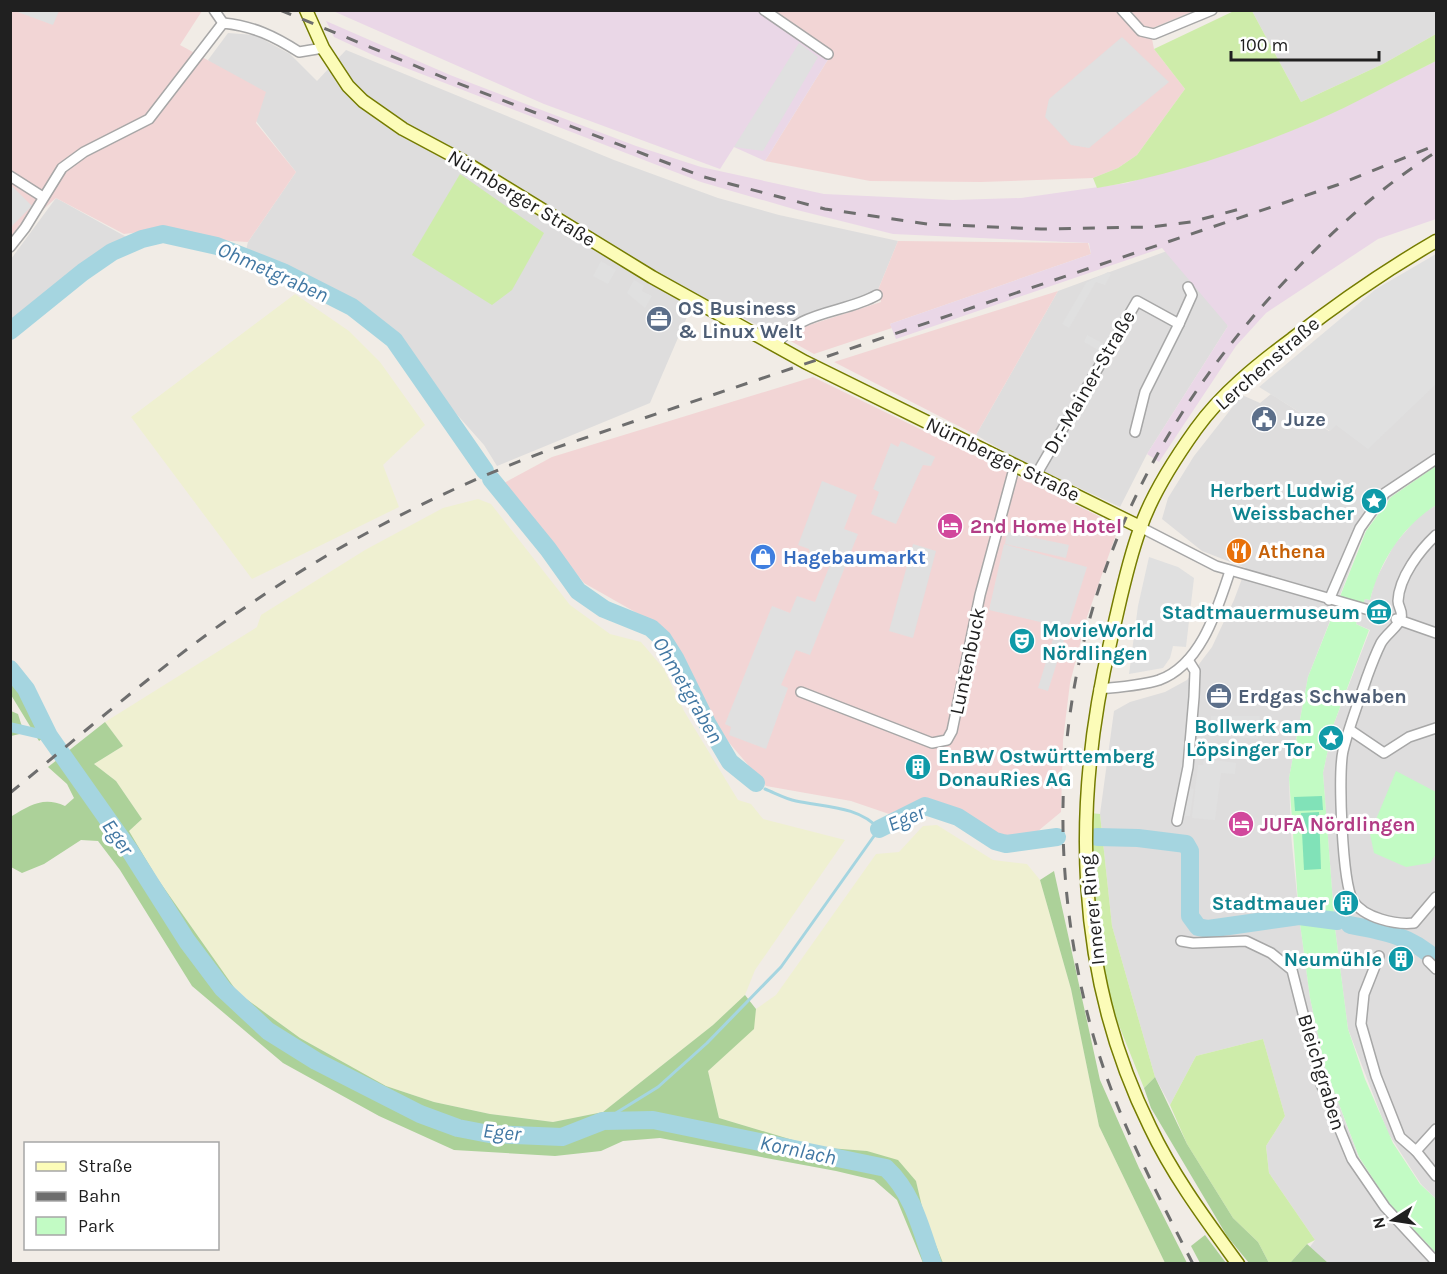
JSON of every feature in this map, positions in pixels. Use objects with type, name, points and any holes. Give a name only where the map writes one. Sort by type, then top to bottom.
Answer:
[{"type":"main road","name":"Nürnberger Straße","points":[[306,10],[323,48],[348,86],[381,115],[776,347],[1140,527]]},
{"type":"main road","name":"Lerchenstraße","points":[[1140,527],[1172,466],[1196,428],[1238,383],[1370,281],[1437,241]]},
{"type":"main road","name":"Innerer Ring","points":[[1140,527],[1099,689],[1084,818],[1090,933],[1100,983],[1121,1055],[1150,1128],[1184,1186],[1238,1263]]},
{"type":"street","points":[[214,10],[223,23]]},
{"type":"street","points":[[764,10],[828,54]]},
{"type":"street","points":[[1122,10],[1141,31],[1154,34],[1212,10]]},
{"type":"street","points":[[223,23],[247,25],[272,34],[299,52],[323,48]]},
{"type":"street","points":[[10,247],[62,168],[84,152],[149,118],[223,23]]},
{"type":"street","points":[[10,176],[43,197]]},
{"type":"street","points":[[1135,432],[1145,392],[1192,295],[1188,287]]},
{"type":"street","points":[[776,347],[781,336],[798,324],[877,295]]},
{"type":"street","name":"Dr.-Mainer-Straße","points":[[1036,475],[1137,301],[1179,324]]},
{"type":"street","points":[[1329,600],[1360,528],[1385,493],[1437,459]]},
{"type":"street","name":"Luntenbuck","points":[[801,692],[932,743],[947,740],[952,731],[982,586],[1014,465]]},
{"type":"street","name":"Nürnberger Straße","points":[[1140,527],[1180,549],[1230,571],[1369,610]]},
{"type":"street","points":[[1437,535],[1422,547],[1400,589],[1398,603],[1402,611],[1381,643],[1343,751],[1340,774],[1347,883],[1354,903],[1371,915],[1399,925],[1414,923],[1437,897]]},
{"type":"street","points":[[1099,689],[1160,679],[1178,670],[1200,642],[1230,571]]},
{"type":"street","points":[[1398,619],[1437,633]]},
{"type":"street","points":[[1177,821],[1188,767],[1194,698],[1195,671],[1188,660]]},
{"type":"street","points":[[1350,730],[1384,753],[1409,737],[1437,728]]},
{"type":"street","name":"Bleichgraben","points":[[1181,941],[1193,943],[1246,941],[1271,953],[1292,970],[1322,1084],[1352,1159],[1385,1208],[1437,1262]]},
{"type":"street","points":[[1379,956],[1364,994],[1361,1024],[1376,1076],[1400,1137],[1416,1150],[1437,1176]]},
{"type":"street","points":[[1428,961],[1437,969]]},
{"type":"street","points":[[1416,1150],[1437,1129]]},
{"type":"shaded area","points":[[59,10],[53,25],[15,11]]},
{"type":"shaded area","points":[[11,11],[202,11],[180,45],[266,92],[256,123],[296,172],[248,242],[181,238],[156,230],[124,234],[56,198],[11,238]]},
{"type":"shaded area","points":[[333,11],[774,11],[832,53],[765,161],[734,147],[720,169],[544,104]]},
{"type":"shaded area","points":[[774,11],[1194,11],[1150,29],[1154,49],[1185,89],[1137,155],[1118,168],[1093,178],[981,182],[870,181],[765,161],[832,53]]},
{"type":"shaded area","points":[[1252,11],[1436,11],[1436,34],[1383,64],[1301,102]]},
{"type":"shaded area","points":[[326,21],[450,75],[636,146],[701,167],[824,194],[953,200],[1021,198],[1127,183],[1266,140],[1313,122],[1436,61],[1436,219],[1378,239],[1266,313],[1236,346],[1159,462],[1147,454],[1228,326],[1162,248],[896,339],[890,324],[1091,254],[1089,243],[893,234],[797,210],[701,182],[375,56],[334,37]]},
{"type":"shaded area","points":[[228,33],[255,35],[290,54],[317,81],[346,50],[614,160],[718,198],[779,215],[898,241],[878,290],[867,296],[805,315],[785,325],[777,334],[696,296],[650,403],[497,466],[484,445],[444,400],[408,346],[349,300],[246,250],[248,242],[296,172],[208,60]]},
{"type":"shaded area","points":[[1122,37],[1169,82],[1089,148],[1071,145],[1045,117],[1049,99]]},
{"type":"shaded area","points":[[799,43],[818,57],[763,151],[734,147]]},
{"type":"shaded area","points":[[11,185],[32,206],[10,227]]},
{"type":"shaded area","points":[[56,198],[130,239],[83,267],[11,326],[11,259]]},
{"type":"shaded area","points":[[898,241],[1088,243],[1091,254],[890,324],[892,328],[814,354],[787,339],[797,329],[881,302],[878,290]]},
{"type":"shaded area","points":[[1186,244],[1228,326],[1147,454],[1120,507],[1017,459],[976,435],[1058,291]]},
{"type":"shaded area","points":[[1436,254],[1436,384],[1368,449],[1336,425],[1330,431],[1259,387],[1376,289]]},
{"type":"shaded area","points":[[601,261],[616,270],[608,284],[593,276]]},
{"type":"shaded area","points":[[1108,272],[1111,274],[1105,285],[1096,282],[1069,328],[1062,324],[1086,283]]},
{"type":"shaded area","points":[[634,280],[644,286],[642,291],[652,296],[645,308],[627,293]]},
{"type":"shaded area","points":[[1058,291],[976,435],[834,362],[944,327]]},
{"type":"shaded area","points":[[1087,335],[1104,344],[1100,351],[1084,342]]},
{"type":"shaded area","points":[[813,377],[1119,526],[1087,617],[1070,683],[1063,740],[1061,812],[1032,836],[993,836],[920,800],[892,815],[851,801],[766,786],[720,732],[665,629],[584,583],[504,483],[552,457]]},
{"type":"shaded area","points":[[1436,384],[1436,464],[1391,497],[1365,531],[1308,677],[1289,778],[1291,834],[1299,916],[1310,998],[1325,1067],[1359,1158],[1388,1202],[1436,1253],[1436,1263],[1298,1263],[1315,1240],[1269,1173],[1266,1146],[1285,1116],[1263,1039],[1196,1056],[1170,1105],[1155,1077],[1112,926],[1100,814],[1114,711],[1130,702],[1165,692],[1187,680],[1212,647],[1234,600],[1246,568],[1202,551],[1162,519],[1168,498],[1194,456],[1242,395],[1260,403],[1271,394],[1329,431],[1335,425]]},
{"type":"shaded area","points":[[901,441],[935,457],[931,466],[923,465],[896,524],[871,514],[879,492],[873,489],[891,443],[898,447]]},
{"type":"shaded area","points":[[822,481],[857,495],[844,529],[858,534],[810,655],[796,650],[781,685],[788,688],[766,749],[729,735],[731,727],[725,724],[772,606],[790,613],[797,596],[815,602],[830,565],[810,557],[809,549],[798,545]]},
{"type":"shaded area","points":[[1436,505],[1436,1199],[1421,1184],[1388,1133],[1348,1029],[1335,928],[1323,773],[1333,726],[1370,630],[1356,624],[1365,599],[1370,600],[1375,581],[1394,545],[1419,516]]},
{"type":"shaded area","points":[[1007,532],[1069,545],[1066,558],[1005,544]]},
{"type":"shaded area","points":[[913,544],[936,551],[913,638],[889,631]]},
{"type":"shaded area","points":[[1004,544],[1087,567],[1048,691],[1038,688],[1057,626],[989,610]]},
{"type":"shaded area","points":[[1149,557],[1178,567],[1194,578],[1186,647],[1173,646],[1170,658],[1163,668],[1129,674],[1138,606]]},
{"type":"shaded area","points":[[1211,716],[1260,716],[1258,739],[1210,735]]},
{"type":"shaded area","points":[[1204,759],[1236,763],[1235,774],[1221,773],[1215,820],[1192,818],[1198,765],[1203,765]]},
{"type":"shaded area","points":[[1187,788],[1194,789],[1190,816],[1183,816]]},
{"type":"green space","points":[[1236,10],[1252,11],[1301,102],[1383,64],[1436,34],[1436,61],[1329,115],[1287,133],[1152,177],[1097,188],[1093,178],[1118,168],[1137,155],[1185,89],[1154,49]]},
{"type":"green space","points":[[460,174],[544,233],[512,290],[492,305],[412,255]]},
{"type":"green space","points":[[295,294],[349,331],[380,362],[425,425],[383,465],[399,507],[252,579],[131,417]]},
{"type":"green space","points":[[1436,466],[1436,505],[1403,534],[1386,559],[1370,600],[1365,599],[1356,624],[1369,630],[1333,726],[1323,773],[1335,928],[1348,1029],[1365,1079],[1393,1143],[1420,1184],[1436,1199],[1436,1253],[1388,1202],[1359,1157],[1325,1067],[1310,998],[1299,916],[1289,778],[1308,677],[1366,531],[1391,497]]},
{"type":"green space","points":[[478,499],[491,504],[570,605],[610,634],[641,642],[664,669],[684,711],[738,800],[751,804],[763,819],[845,840],[755,970],[745,995],[713,1025],[603,1112],[553,1122],[490,1114],[434,1102],[386,1086],[300,1038],[238,993],[157,878],[129,831],[142,819],[116,781],[94,764],[123,746],[105,722],[257,627],[261,615],[365,550],[443,508]]},
{"type":"green space","points":[[10,658],[37,695],[39,709],[54,730],[39,741],[11,695]]},
{"type":"green space","points":[[11,711],[18,714],[24,733],[11,736]]},
{"type":"green space","points":[[105,722],[123,746],[94,764],[116,781],[142,819],[129,831],[157,878],[238,993],[300,1038],[386,1086],[434,1102],[490,1114],[553,1122],[603,1112],[713,1025],[745,995],[756,1009],[754,1029],[708,1071],[719,1118],[816,1147],[867,1151],[898,1160],[916,1181],[924,1215],[943,1263],[923,1263],[897,1200],[874,1180],[660,1138],[623,1141],[601,1151],[555,1156],[454,1150],[379,1116],[283,1063],[192,986],[120,870],[98,841],[81,840],[44,864],[22,873],[11,867],[12,816],[37,803],[50,802],[65,806],[74,798],[67,784],[48,767]]},
{"type":"green space","points":[[1396,771],[1436,792],[1436,854],[1430,863],[1406,867],[1374,853],[1370,834]]},
{"type":"green space","points":[[1322,796],[1323,810],[1295,811],[1294,797]]},
{"type":"green space","points":[[1319,812],[1321,869],[1304,870],[1301,813]]},
{"type":"green space","points":[[1090,813],[1100,814],[1112,926],[1155,1077],[1144,1088],[1112,1008],[1099,944]]},
{"type":"green space","points":[[937,825],[993,860],[1027,864],[1040,880],[1071,989],[1099,1126],[1165,1263],[943,1263],[924,1215],[916,1181],[867,1151],[816,1147],[719,1118],[708,1071],[753,1029],[756,1009],[776,995],[876,854],[899,852],[923,826]]},
{"type":"green space","points":[[1054,871],[1100,1080],[1139,1168],[1187,1263],[1165,1263],[1099,1126],[1071,989],[1040,880]]},
{"type":"green space","points":[[1263,1039],[1285,1116],[1266,1146],[1269,1173],[1315,1240],[1307,1244],[1290,1263],[1269,1263],[1258,1242],[1233,1218],[1187,1144],[1170,1105],[1196,1056]]},
{"type":"green space","points":[[1155,1077],[1187,1144],[1233,1218],[1258,1242],[1269,1263],[1249,1263],[1227,1236],[1151,1108],[1144,1088]]},
{"type":"green space","points":[[1205,1235],[1226,1263],[1200,1263],[1191,1246]]},
{"type":"green space","points":[[1307,1244],[1328,1263],[1290,1263]]},
{"type":"waterway","name":"Ohmetgraben","points":[[10,331],[83,272],[112,252],[142,239],[163,234],[217,246],[283,272],[352,307],[394,340],[485,471]]},
{"type":"waterway","name":"Ohmetgraben","points":[[491,479],[548,549],[578,591],[604,609],[651,628],[663,639],[730,762],[756,783]]},
{"type":"waterway","name":"Eger","points":[[10,669],[26,689],[49,736],[130,851],[187,941],[223,989],[268,1031],[316,1061],[420,1114],[458,1128],[489,1134],[562,1137],[603,1121],[653,1120],[886,1168],[910,1200],[933,1264]]},
{"type":"waterway","points":[[10,727],[49,736]]},
{"type":"waterway","name":"Eger","points":[[603,1121],[658,1087],[707,1043],[781,967],[879,829],[871,821],[852,812],[792,800],[765,789]]},
{"type":"waterway","name":"Eger","points":[[879,829],[925,806],[958,817],[995,841],[1006,844],[1057,837]]},
{"type":"waterway","name":"Eger","points":[[1097,837],[1138,838],[1186,844],[1190,851],[1190,916],[1198,927],[1208,929],[1299,916],[1337,921]]},
{"type":"waterway","name":"Eger","points":[[1350,925],[1385,932],[1407,940],[1436,960]]},
{"type":"tunnel","points":[[1369,610],[1396,618]]},
{"type":"railway","points":[[280,10],[452,81],[704,177],[825,209],[927,224],[1041,229],[1151,227],[1191,222],[1240,209]]},
{"type":"railway","points":[[10,793],[161,669],[252,603],[333,552],[461,486],[549,450],[1337,185],[1436,145]]},
{"type":"railway","points":[[1193,1264],[1147,1172],[1107,1078],[1087,1012],[1069,913],[1063,816],[1069,721],[1087,628],[1117,539],[1158,453],[1210,371],[1274,293],[1311,254],[1350,217],[1436,152]]},
{"type":"place","name":"OS Business & Linux Welt","points":[[659,319]]},
{"type":"place","name":"Juze","points":[[1264,419]]},
{"type":"place","name":"Herbert Ludwig Weissbacher","points":[[1374,501]]},
{"type":"place","name":"2nd Home Hotel","points":[[950,526]]},
{"type":"place","name":"Athena","points":[[1239,551]]},
{"type":"place","name":"Hagebaumarkt","points":[[763,557]]},
{"type":"place","name":"Stadtmauermuseum","points":[[1379,612]]},
{"type":"place","name":"MovieWorld Nördlingen","points":[[1022,641]]},
{"type":"place","name":"Erdgas Schwaben","points":[[1219,696]]},
{"type":"place","name":"Bollwerk am Löpsinger Tor","points":[[1331,738]]},
{"type":"place","name":"EnBW Ostwürttemberg DonauRies AG","points":[[918,767]]},
{"type":"place","name":"JUFA Nördlingen","points":[[1241,824]]},
{"type":"place","name":"Stadtmauer","points":[[1346,903]]},
{"type":"place","name":"Neumühle","points":[[1401,959]]},
{"type":"water label","name":"Kornlach","points":[[798,1150]]}]
